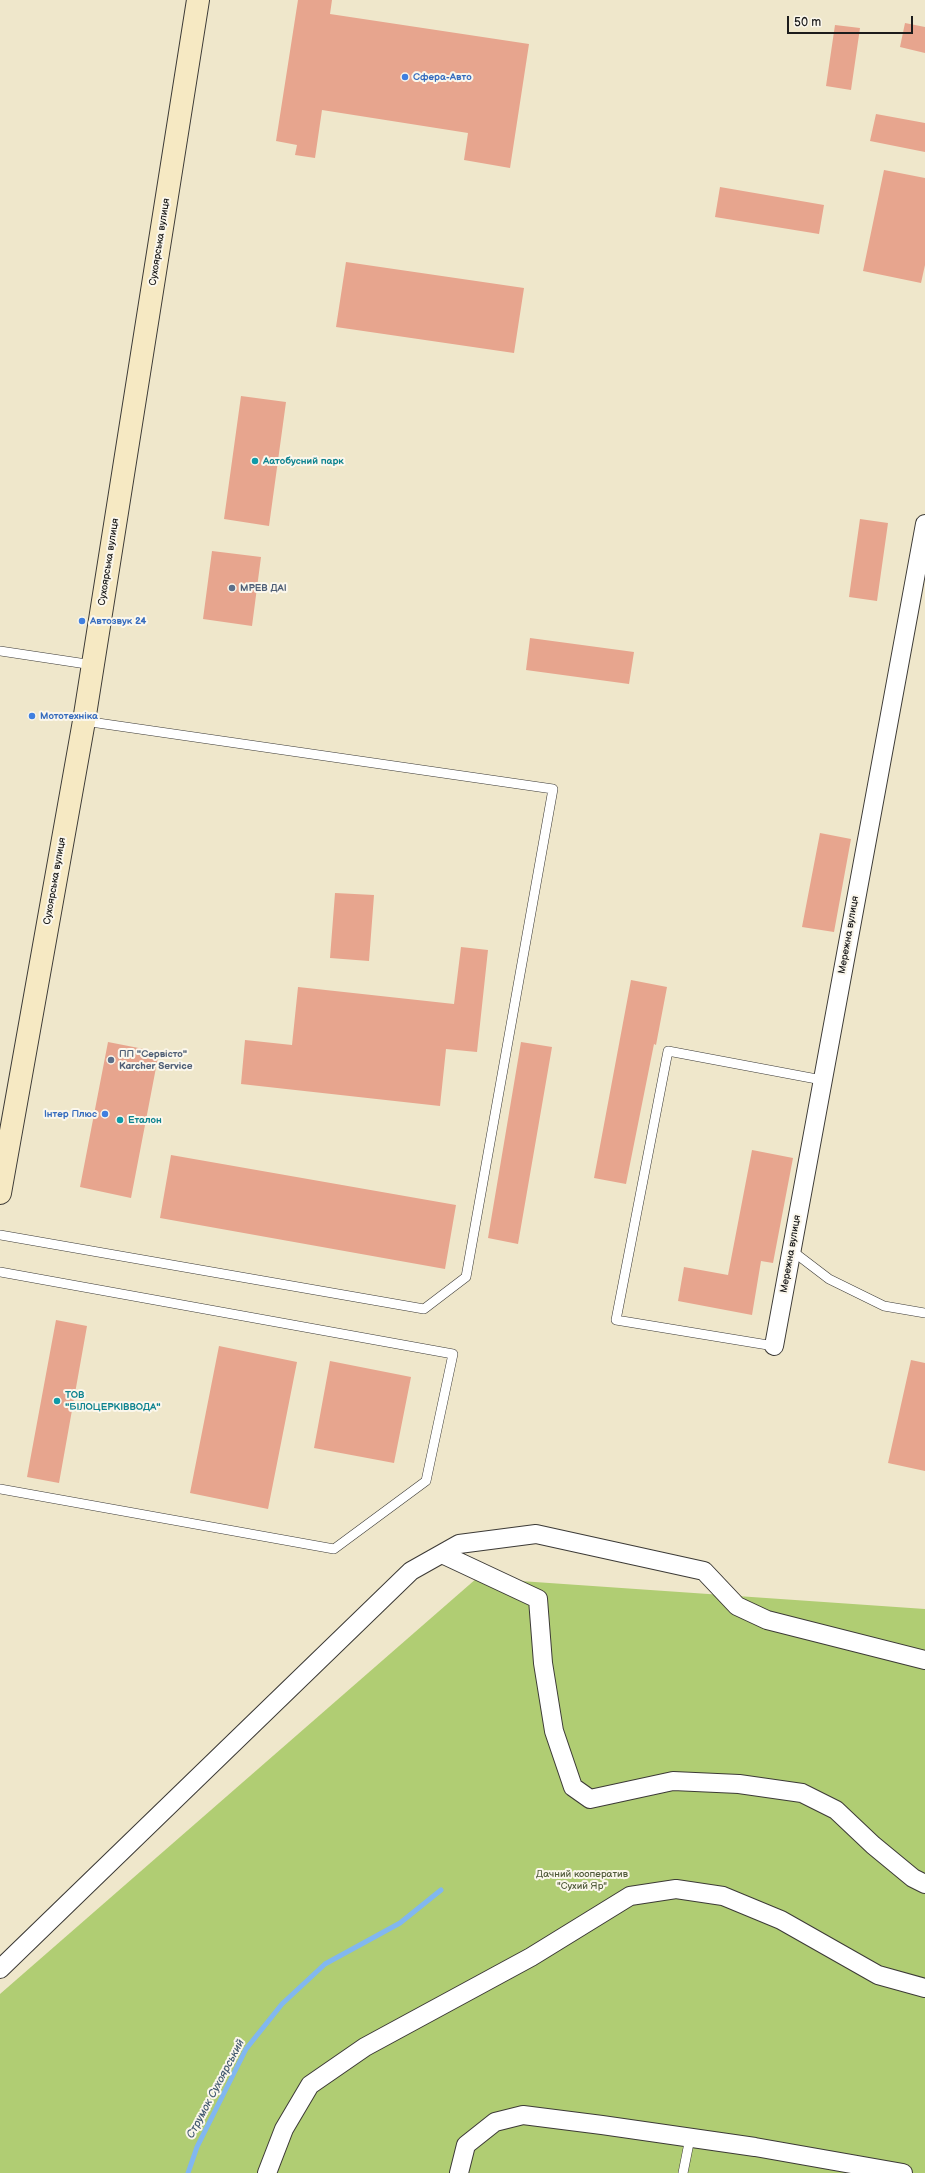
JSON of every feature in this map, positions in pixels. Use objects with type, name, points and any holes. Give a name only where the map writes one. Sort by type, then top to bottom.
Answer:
[{"type":"street","name":"Сухоярська вулиця","points":[[0,1193],[84,721],[198,0]]},
{"type":"street","name":"Мережна вулиця","points":[[774,1346],[925,524]]},
{"type":"street","points":[[0,1969],[411,1571],[459,1544],[536,1534],[704,1571],[737,1606],[767,1620],[925,1660]]},
{"type":"street","points":[[442,1554],[538,1599],[543,1663],[554,1731],[573,1787],[590,1799],[673,1781],[739,1784],[802,1793],[836,1810],[873,1845],[912,1878],[925,1884]]},
{"type":"street","points":[[267,2173],[284,2129],[310,2085],[365,2047],[531,1957],[630,1896],[676,1889],[724,1896],[781,1920],[878,1975],[925,1988]]},
{"type":"street","points":[[459,2173],[466,2145],[495,2122],[523,2115],[690,2138],[903,2173]]},
{"type":"lane","points":[[0,651],[92,665]]},
{"type":"lane","points":[[0,1235],[424,1308],[466,1277],[554,789],[84,721]]},
{"type":"lane","points":[[774,1346],[616,1320],[668,1051],[822,1080]]},
{"type":"lane","points":[[791,1250],[828,1279],[884,1306],[925,1313]]},
{"type":"lane","points":[[0,1272],[453,1354],[426,1481],[334,1550],[0,1489]]},
{"type":"lane","points":[[683,2173],[690,2138]]},
{"type":"green space","name":"Дачний кооператив \"Сухий Яр\"","points":[[477,1578],[925,1609],[925,2173],[0,2173],[0,1994]]},
{"type":"building","name":"Сфера-Авто","points":[[298,0],[332,0],[330,14],[529,44],[510,168],[464,160],[468,133],[322,110],[315,158],[295,155],[297,145],[276,141]]},
{"type":"building","points":[[905,23],[925,27],[925,53],[900,47]]},
{"type":"building","points":[[835,25],[860,28],[851,90],[826,86]]},
{"type":"building","points":[[876,114],[925,123],[925,152],[870,141]]},
{"type":"building","points":[[884,170],[925,178],[925,265],[921,283],[863,271]]},
{"type":"building","points":[[720,187],[824,205],[819,234],[715,217]]},
{"type":"building","points":[[346,262],[524,288],[514,353],[336,327]]},
{"type":"building","name":"Аатобусний парк","points":[[241,396],[286,402],[269,526],[224,519]]},
{"type":"building","points":[[860,519],[888,523],[877,601],[849,597]]},
{"type":"building","name":"МРЕВ ДАІ","points":[[212,551],[261,557],[252,626],[203,619]]},
{"type":"building","points":[[530,638],[634,652],[629,684],[526,670]]},
{"type":"building","points":[[820,833],[851,839],[834,932],[802,927]]},
{"type":"building","points":[[335,893],[374,895],[369,961],[330,958]]},
{"type":"building","points":[[461,947],[488,950],[477,1052],[446,1049],[440,1106],[241,1084],[245,1040],[292,1045],[298,987],[454,1004]]},
{"type":"building","points":[[631,980],[667,987],[626,1184],[594,1178]]},
{"type":"building","name":"Еталон","points":[[108,1042],[159,1052],[131,1198],[80,1187]]},
{"type":"building","points":[[521,1042],[552,1047],[518,1244],[488,1238]]},
{"type":"building","points":[[752,1150],[793,1158],[773,1263],[761,1261],[752,1315],[678,1301],[684,1267],[728,1275]]},
{"type":"building","points":[[171,1155],[456,1205],[445,1269],[160,1218]]},
{"type":"building","name":"ТОВ \"БІЛОЦЕРКІВВОДА\"","points":[[56,1320],[87,1326],[59,1483],[27,1477]]},
{"type":"building","points":[[219,1346],[297,1362],[268,1509],[190,1493]]},
{"type":"building","points":[[911,1360],[925,1363],[925,1471],[888,1463]]},
{"type":"building","points":[[330,1361],[411,1377],[394,1463],[314,1448]]},
{"type":"waterway","name":"Струмок Сухоярський","points":[[188,2173],[197,2147],[246,2049],[282,2004],[325,1964],[400,1923],[441,1890]]},
{"type":"place","name":"Сфера-Авто","points":[[405,77]]},
{"type":"place","name":"Аатобусний парк","points":[[255,461]]},
{"type":"place","name":"МРЕВ ДАІ","points":[[232,588]]},
{"type":"place","name":"Автозвук 24","points":[[82,621]]},
{"type":"place","name":"Мототехніка","points":[[32,716]]},
{"type":"place","name":"ПП \"Сервісто\" Karcher Service","points":[[111,1060]]},
{"type":"place","name":"Інтер Плюс","points":[[105,1114]]},
{"type":"place","name":"Еталон","points":[[120,1120]]},
{"type":"place","name":"ТОВ \"БІЛОЦЕРКІВВОДА\"","points":[[57,1401]]}]
